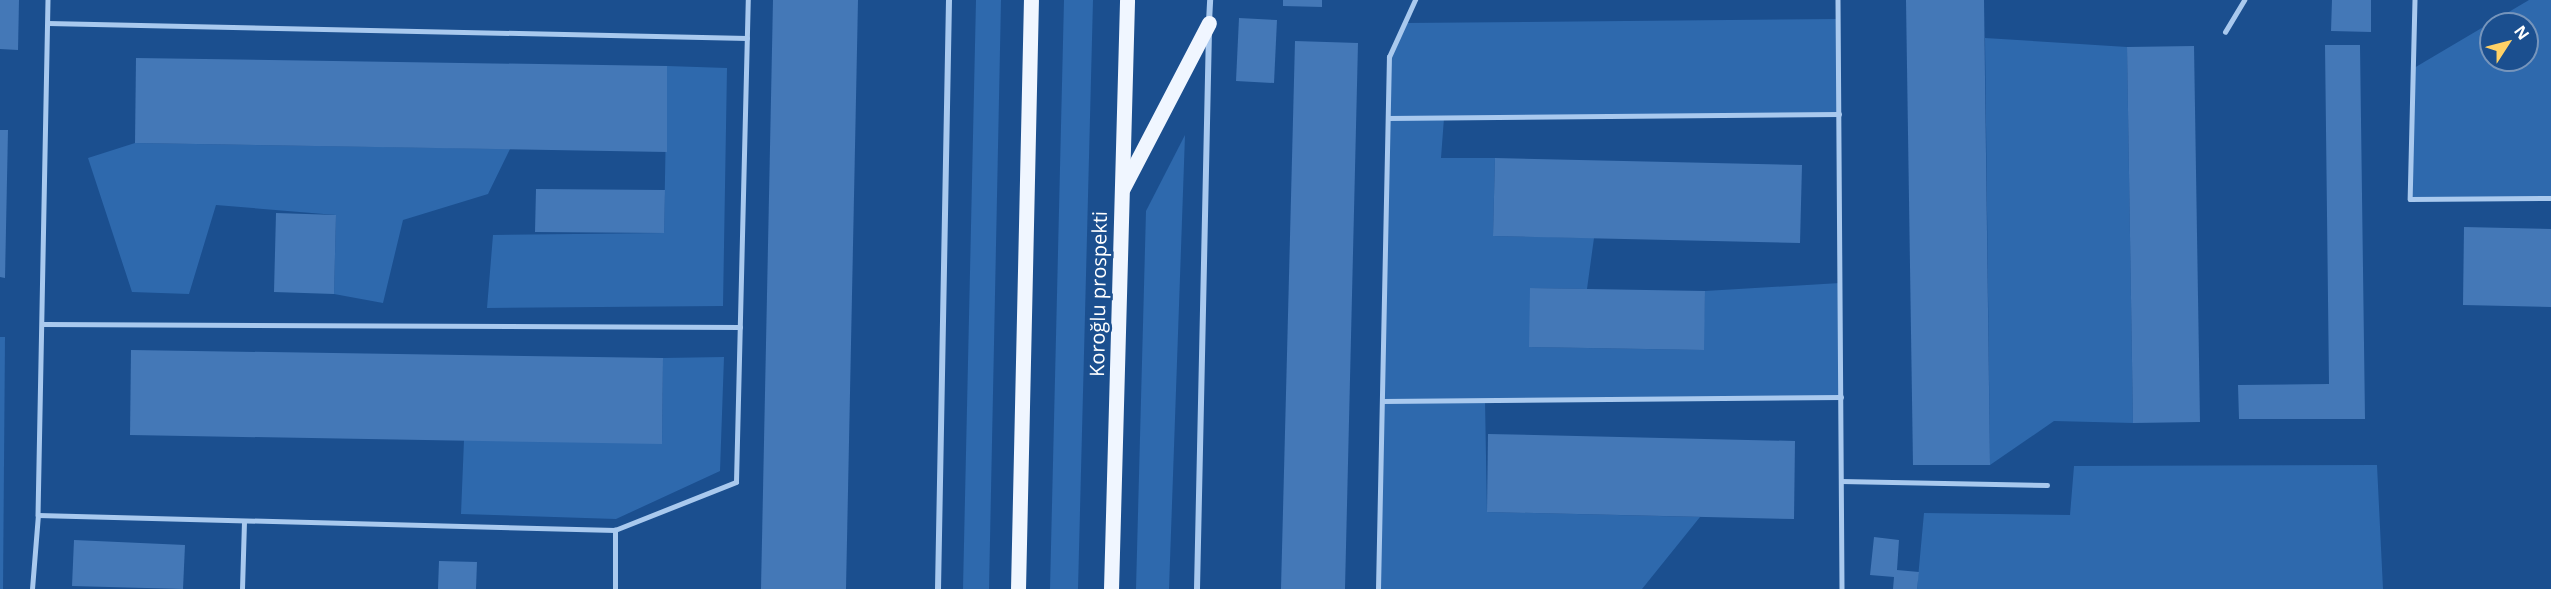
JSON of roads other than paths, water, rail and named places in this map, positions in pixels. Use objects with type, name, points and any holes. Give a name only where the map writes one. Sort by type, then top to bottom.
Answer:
[{"type":"main road","points":[[1018,589],[1030,0]]},
{"type":"main road","name":"Koroğlu prospekti","points":[[1111,589],[1127,0]]},
{"type":"main road","points":[[1121,190],[1209,23]]},
{"type":"street","points":[[938,589],[949,0]]},
{"type":"street","points":[[1197,589],[1210,0]]},
{"type":"lane","points":[[32,589],[38,515],[44,324],[48,0]]},
{"type":"lane","points":[[38,515],[615,530],[736,482],[748,0]]},
{"type":"lane","points":[[1378,589],[1389,57],[1415,0]]},
{"type":"lane","points":[[1838,0],[1842,589]]},
{"type":"lane","points":[[2225,32],[2244,0]]},
{"type":"lane","points":[[2415,0],[2410,199],[2551,198]]},
{"type":"lane","points":[[48,23],[747,38]]},
{"type":"lane","points":[[1388,118],[1839,114]]},
{"type":"lane","points":[[44,324],[740,327]]},
{"type":"lane","points":[[1382,401],[1841,397]]},
{"type":"lane","points":[[1841,481],[2047,485]]},
{"type":"lane","points":[[243,589],[244,522]]},
{"type":"lane","points":[[615,530],[615,589]]}]
